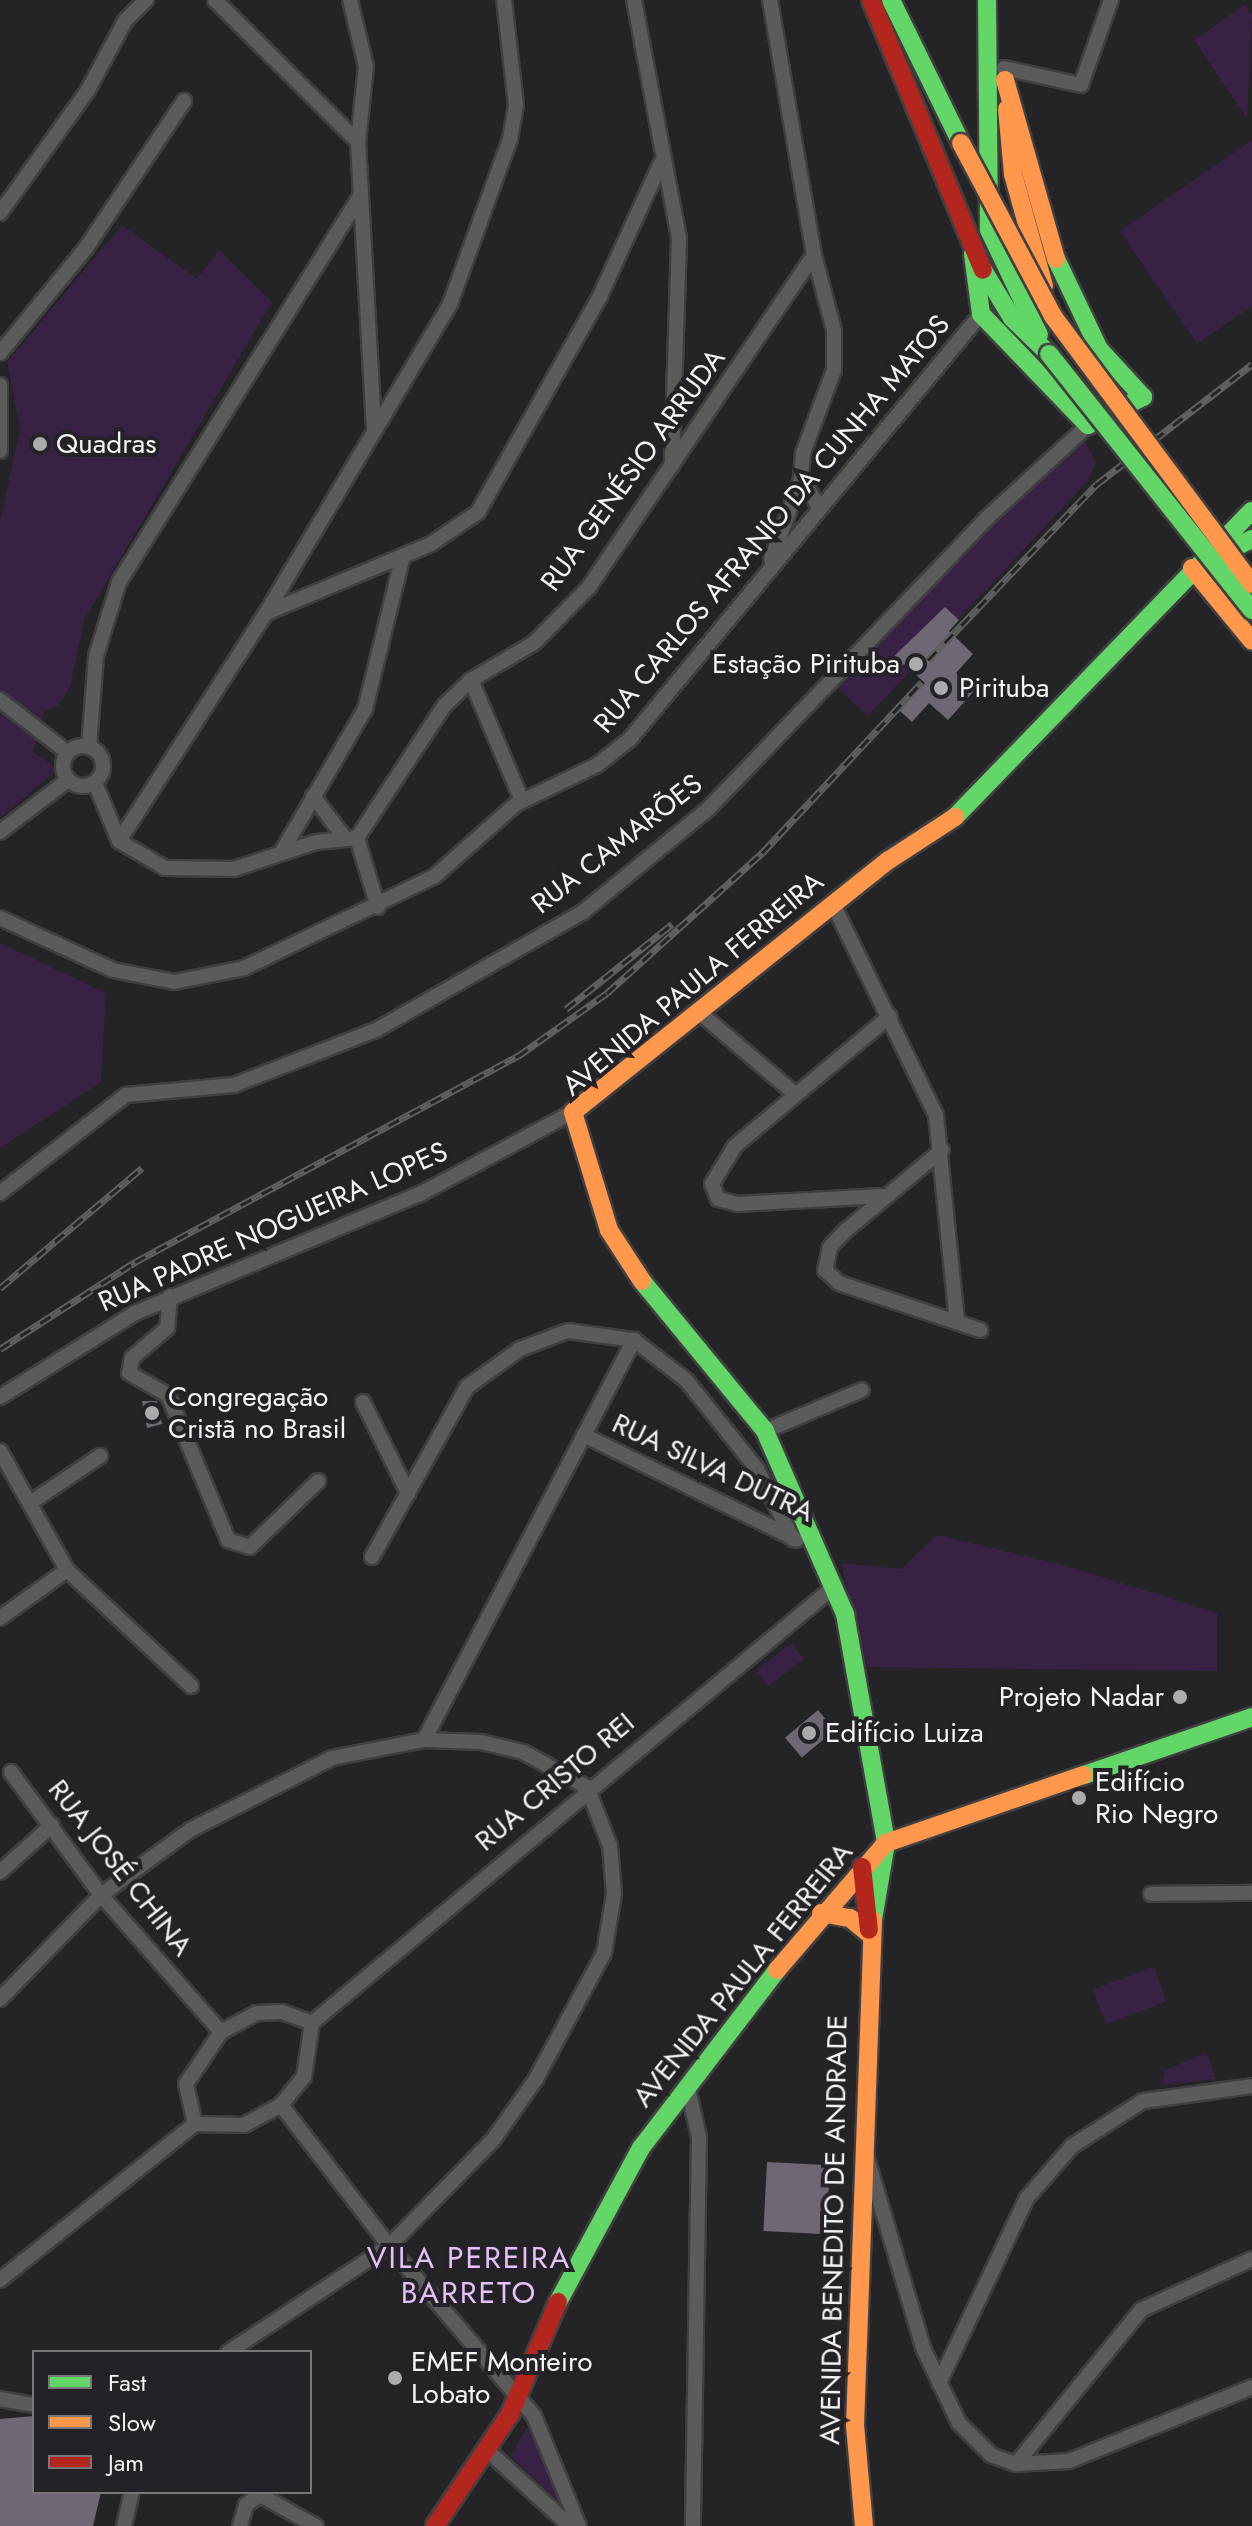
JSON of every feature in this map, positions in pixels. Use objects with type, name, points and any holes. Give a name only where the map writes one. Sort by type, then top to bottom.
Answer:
[{"type":"main road","points":[[871,0],[973,254],[1012,318],[1034,334]]},
{"type":"main road","points":[[891,0],[961,143],[1053,316],[1252,584]]},
{"type":"main road","points":[[987,0],[989,230],[1034,334],[1252,610]]},
{"type":"main road","points":[[1000,0],[1013,174],[1053,316]]},
{"type":"main road","points":[[973,254],[981,314],[1088,425],[1143,397],[1099,349],[1063,283],[1004,74]]},
{"type":"main road","points":[[981,314],[1012,318]]},
{"type":"main road","name":"AVENIDA PAULA FERREIRA","points":[[435,2526],[518,2396],[612,2193],[821,1913],[886,1843],[835,1586],[821,1546],[765,1431],[628,1263],[587,1170],[573,1112],[833,904],[967,810],[1192,568],[1252,511]]},
{"type":"main road","points":[[1252,539],[1192,568],[1252,641]]},
{"type":"main road","points":[[886,1843],[1252,1717]]},
{"type":"main road","name":"AVENIDA BENEDITO DE ANDRADE","points":[[864,2526],[855,2426],[863,2134],[870,1935],[886,1843]]},
{"type":"main road","name":"AVENIDA BENEDITO DE ANDRADE","points":[[862,1867],[870,1935]]},
{"type":"main road","points":[[821,1913],[850,1918],[870,1935]]},
{"type":"street","points":[[0,213],[88,90],[125,21],[146,0]]},
{"type":"street","points":[[215,0],[358,142]]},
{"type":"street","points":[[350,0],[366,66],[358,142],[374,429]]},
{"type":"street","points":[[634,0],[661,163],[679,239],[672,466]]},
{"type":"street","points":[[766,574],[801,478],[803,453],[834,370],[834,330],[814,255],[770,0]]},
{"type":"street","points":[[1004,74],[1081,85],[1111,0]]},
{"type":"street","points":[[119,841],[266,613],[450,304],[510,139],[516,105],[507,3]]},
{"type":"street","points":[[0,353],[86,248],[184,101]]},
{"type":"street","points":[[266,613],[457,531],[494,493],[661,163]]},
{"type":"street","points":[[351,838],[200,874],[146,863],[119,841],[95,783],[103,766],[89,747],[96,656],[119,582],[361,195]]},
{"type":"street","name":"RUA GENÉSIO ARRUDA","points":[[351,838],[444,706],[471,680],[534,643],[589,587],[814,255]]},
{"type":"street","name":"RUA CARLOS AFRANIO DA CUNHA MATOS","points":[[0,918],[113,970],[174,982],[244,968],[378,907],[435,876],[522,801],[615,754],[981,314]]},
{"type":"street","points":[[0,385],[0,451]]},
{"type":"street","name":"RUA CAMARÕES","points":[[0,1193],[126,1095],[234,1085],[376,1030],[583,912],[709,808],[987,518],[1088,425]]},
{"type":"street","points":[[801,478],[820,508]]},
{"type":"street","points":[[281,853],[365,709],[403,556]]},
{"type":"street","points":[[471,680],[522,801]]},
{"type":"street","points":[[0,700],[68,753]]},
{"type":"street","points":[[68,753],[89,747]]},
{"type":"street","points":[[68,753],[68,780]]},
{"type":"street","points":[[0,832],[68,780],[95,783]]},
{"type":"street","points":[[313,796],[351,838],[378,907]]},
{"type":"street","points":[[833,904],[925,1082],[942,1150],[957,1321]]},
{"type":"street","points":[[699,1012],[794,1093]]},
{"type":"street","points":[[882,1196],[737,1204],[714,1194],[714,1176],[735,1146],[794,1093],[890,1016]]},
{"type":"street","name":"RUA PADRE NOGUEIRA LOPES","points":[[0,1397],[170,1296],[420,1194],[573,1112]]},
{"type":"street","points":[[942,1150],[882,1196],[830,1247],[829,1278],[980,1330]]},
{"type":"street","points":[[170,1296],[167,1328],[132,1358],[129,1373],[168,1395],[228,1540],[250,1547],[318,1481]]},
{"type":"street","points":[[372,1557],[454,1407],[487,1368],[568,1331],[634,1340],[695,1391],[757,1469],[793,1539]]},
{"type":"street","points":[[424,1740],[634,1340]]},
{"type":"street","points":[[765,1431],[862,1390]]},
{"type":"street","points":[[363,1402],[408,1493]]},
{"type":"street","name":"RUA SILVA DUTRA","points":[[584,1435],[793,1539],[821,1546]]},
{"type":"street","points":[[0,1451],[33,1501],[67,1570],[191,1686]]},
{"type":"street","points":[[33,1501],[100,1456]]},
{"type":"street","points":[[0,1618],[67,1570]]},
{"type":"street","name":"RUA CRISTO REI","points":[[312,2023],[587,1787],[835,1586]]},
{"type":"street","points":[[0,1999],[101,1895],[190,1830],[272,1785],[332,1758],[424,1740],[523,1752],[587,1787],[610,1846],[614,1894],[598,1967],[579,2010],[493,2140],[389,2246],[231,2350]]},
{"type":"street","name":"RUA JOSÉ CHINA","points":[[11,1772],[101,1895],[221,2032]]},
{"type":"street","points":[[0,1872],[52,1825]]},
{"type":"street","points":[[1151,1894],[1252,1893]]},
{"type":"street","points":[[0,2280],[195,2124],[244,2125],[281,2105],[304,2077],[312,2023],[282,2012],[256,2013],[221,2032],[186,2084],[195,2124]]},
{"type":"street","points":[[939,2383],[1027,2198],[1072,2146],[1143,2101],[1252,2086]]},
{"type":"street","points":[[688,2089],[699,2137],[693,2526]]},
{"type":"street","points":[[281,2105],[389,2246],[534,2416],[579,2526]]},
{"type":"street","points":[[863,2134],[900,2285],[939,2383],[975,2444],[1016,2464],[1049,2465],[1100,2452],[1252,2387]]},
{"type":"street","points":[[1016,2464],[1141,2310],[1252,2259]]},
{"type":"street","points":[[0,2399],[32,2405]]},
{"type":"street","points":[[486,2449],[570,2526]]},
{"type":"street","points":[[124,2526],[132,2494]]},
{"type":"street","points":[[240,2526],[246,2505],[260,2495],[316,2526]]},
{"type":"shaded area","points":[[1245,5],[1252,16],[1247,118],[1194,40]]},
{"type":"shaded area","points":[[1252,140],[1252,306],[1197,344],[1120,231]]},
{"type":"shaded area","points":[[122,225],[197,279],[219,250],[272,302],[84,620],[70,687],[59,705],[44,711],[33,752],[58,769],[0,818],[0,522],[20,429],[7,362]]},
{"type":"shaded area","points":[[1081,434],[1096,462],[1086,483],[868,716],[835,686]]},
{"type":"shaded area","points":[[0,943],[106,993],[101,1082],[0,1148]]},
{"type":"shaded area","points":[[937,1535],[1067,1566],[1217,1613],[1217,1671],[867,1667],[841,1563],[901,1569]]},
{"type":"shaded area","points":[[792,1643],[804,1659],[768,1686],[756,1670]]},
{"type":"shaded area","points":[[1154,1967],[1167,2002],[1106,2024],[1093,1989]]},
{"type":"shaded area","points":[[1206,2053],[1216,2079],[1162,2085],[1165,2070]]},
{"type":"shaded area","points":[[527,2427],[575,2517],[510,2456]]},
{"type":"building","name":"Estação Pirituba","points":[[945,607],[959,620],[949,631],[973,654],[956,673],[975,690],[948,720],[929,703],[912,722],[900,711],[925,683],[904,664],[894,674],[885,665]]},
{"type":"building","name":"Congregação Cristã no Brasil","points":[[142,1401],[157,1401],[162,1424],[147,1428]]},
{"type":"building","name":"Edifício Luiza","points":[[818,1710],[835,1730],[802,1758],[785,1738]]},
{"type":"building","points":[[767,2162],[830,2165],[826,2234],[763,2231]]},
{"type":"building","points":[[32,2416],[32,2494],[101,2494],[93,2526],[0,2526],[0,2419]]},
{"type":"railway","points":[[928,660],[1097,484],[1252,364]]},
{"type":"railway","points":[[0,1349],[135,1262],[518,1056],[607,993],[762,853],[922,682]]},
{"type":"railway","points":[[566,1009],[672,924]]},
{"type":"railway","points":[[0,1288],[142,1168]]},
{"type":"traffic: fast","points":[[891,0],[961,143]]},
{"type":"traffic: fast","points":[[987,0],[989,230],[1039,335]]},
{"type":"traffic: fast","points":[[973,254],[981,314],[1088,425],[1143,397],[1099,349],[1056,259]]},
{"type":"traffic: fast","points":[[983,270],[1012,318],[1049,354]]},
{"type":"traffic: fast","points":[[1049,354],[1252,610]]},
{"type":"traffic: fast","points":[[955,817],[1252,511]]},
{"type":"traffic: fast","points":[[1213,558],[1252,539]]},
{"type":"traffic: fast","points":[[642,1281],[765,1431],[845,1614],[886,1843],[873,1920]]},
{"type":"traffic: fast","points":[[1084,1775],[1252,1717]]},
{"type":"traffic: fast","points":[[558,2302],[641,2148],[777,1970]]},
{"type":"traffic: slow","points":[[1005,80],[1056,259]]},
{"type":"traffic: slow","points":[[1007,109],[1013,174],[1044,286]]},
{"type":"traffic: slow","points":[[961,143],[1053,316],[1252,584]]},
{"type":"traffic: slow","points":[[1192,568],[1252,641]]},
{"type":"traffic: slow","points":[[642,1281],[609,1230],[573,1112],[889,860],[955,817]]},
{"type":"traffic: slow","points":[[777,1970],[886,1843],[1084,1775]]},
{"type":"traffic: slow","points":[[821,1913],[850,1918],[870,1935]]},
{"type":"traffic: slow","points":[[864,2526],[855,2426],[873,1920]]},
{"type":"traffic: jam","points":[[871,0],[983,270]]},
{"type":"traffic: jam","points":[[862,1867],[869,1930]]},
{"type":"traffic: jam","points":[[435,2526],[510,2414],[558,2302]]},
{"type":"place","name":"Quadras","points":[[40,444]]},
{"type":"place","name":"Estação Pirituba","points":[[916,664]]},
{"type":"place","name":"Pirituba","points":[[941,688]]},
{"type":"place","name":"Congregação Cristã no Brasil","points":[[152,1413]]},
{"type":"place","name":"Projeto Nadar","points":[[1180,1697]]},
{"type":"place","name":"Edifício Luiza","points":[[809,1733]]},
{"type":"place","name":"Edifício Rio Negro","points":[[1079,1798]]},
{"type":"place","name":"EMEF Monteiro Lobato","points":[[395,2378]]},
{"type":"district","name":"VILA PEREIRA BARRETO","points":[[469,2275]]}]
